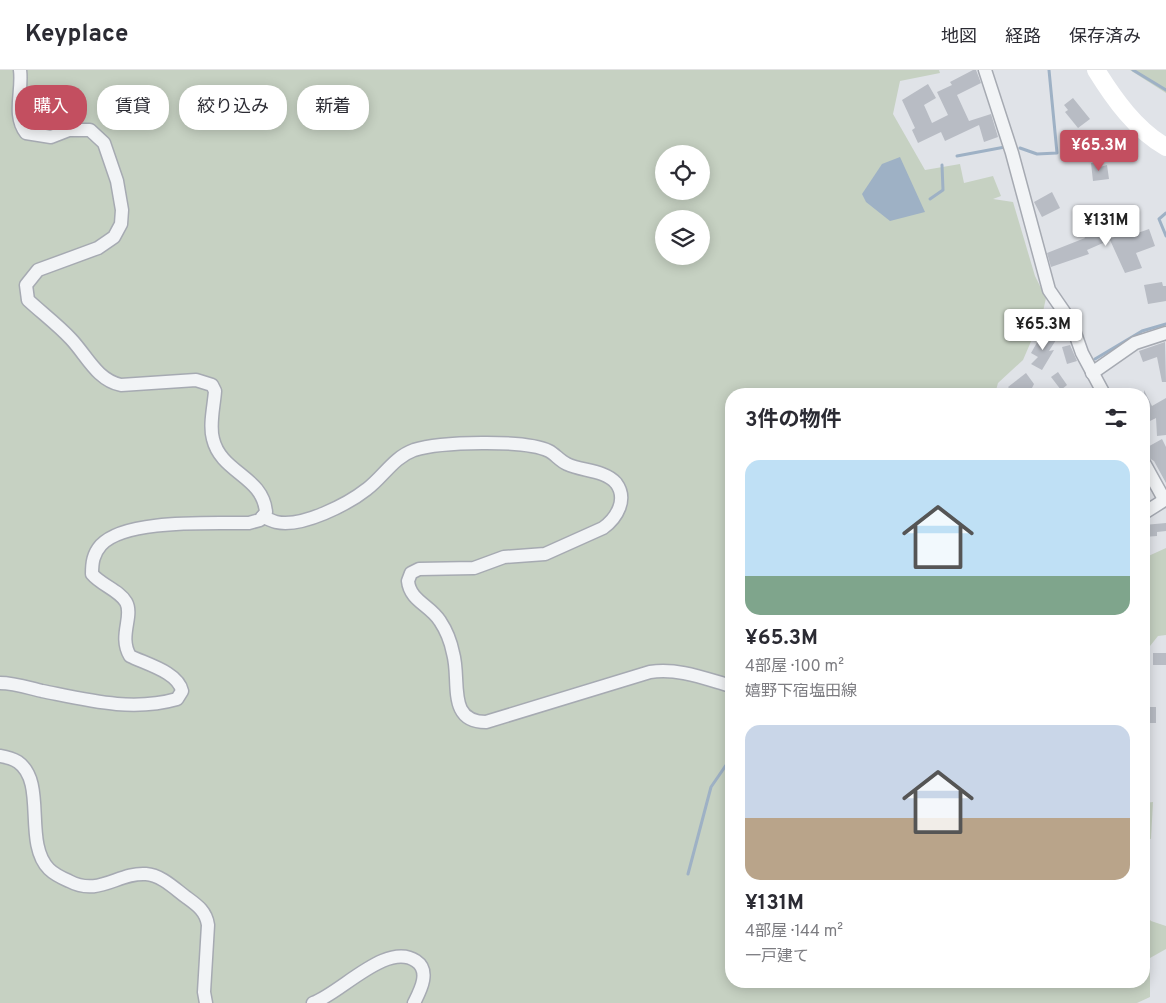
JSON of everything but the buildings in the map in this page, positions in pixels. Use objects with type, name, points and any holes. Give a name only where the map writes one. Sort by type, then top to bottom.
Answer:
[{"type":"main road","points":[[1096,70],[1121,107],[1156,142],[1166,148]]},
{"type":"street","points":[[0,683],[93,702],[124,705],[160,704],[177,700],[182,691],[181,684],[174,677],[130,656],[124,642],[128,611],[126,602],[92,574],[92,559],[101,545],[112,537],[134,529],[163,524],[249,524],[260,520],[266,512],[265,500],[258,489],[221,458],[216,448],[212,436],[215,392],[212,385],[196,380],[121,385],[110,383],[100,375],[70,338],[28,300],[26,285],[38,270],[98,248],[114,237],[121,224],[122,210],[117,181],[104,143],[90,130],[69,130],[51,137],[26,133],[21,127],[18,110],[20,70]]},
{"type":"street","points":[[985,70],[1012,153],[1049,290],[1071,322],[1092,373],[1101,388]]},
{"type":"street","points":[[1092,373],[1135,343],[1166,333]]},
{"type":"street","points":[[262,516],[277,523],[295,522],[342,506],[367,488],[400,457],[413,451],[492,442],[528,444],[550,451],[565,463],[611,478],[620,491],[618,513],[611,523],[545,554],[504,557],[474,568],[419,569],[411,573],[408,581],[412,596],[440,620],[448,637],[454,654],[458,701],[465,718],[473,722],[486,722],[650,672],[680,671],[725,684]]},
{"type":"street","points":[[1150,473],[1165,499],[1150,509]]},
{"type":"street","points":[[0,756],[17,761],[25,768],[31,779],[37,842],[42,859],[49,870],[73,883],[98,887],[123,878],[147,874],[160,878],[197,905],[207,916],[204,992],[206,1003]]},
{"type":"street","points":[[313,1003],[374,966],[391,957],[401,955],[410,957],[420,963],[424,975],[423,983],[414,1003]]},
{"type":"green space","points":[[0,70],[939,70],[940,73],[900,81],[893,114],[925,170],[960,164],[964,183],[993,176],[1001,196],[993,199],[1013,202],[1035,276],[1046,298],[1042,316],[1023,360],[998,383],[997,388],[725,388],[725,988],[1150,988],[1150,997],[1137,1003],[0,1003]]},
{"type":"green space","points":[[1130,70],[1166,70],[1166,93]]},
{"type":"green space","points":[[1166,548],[1166,635],[1158,636],[1150,646],[1150,555]]},
{"type":"green space","points":[[1150,802],[1153,802],[1151,839],[1150,839]]},
{"type":"green space","points":[[1150,920],[1166,926],[1166,949],[1150,958]]},
{"type":"water","points":[[900,157],[925,212],[890,221],[866,202],[862,194],[882,164]]},
{"type":"waterway","points":[[1020,148],[1037,154],[1057,153],[1049,70]]},
{"type":"waterway","points":[[1133,70],[1166,90]]},
{"type":"waterway","points":[[957,156],[1005,147]]},
{"type":"waterway","points":[[930,199],[943,190],[942,165]]},
{"type":"waterway","points":[[1166,213],[1159,219],[1166,236]]},
{"type":"waterway","points":[[1095,359],[1142,331],[1166,324]]},
{"type":"waterway","points":[[688,874],[711,787],[725,767]]}]
